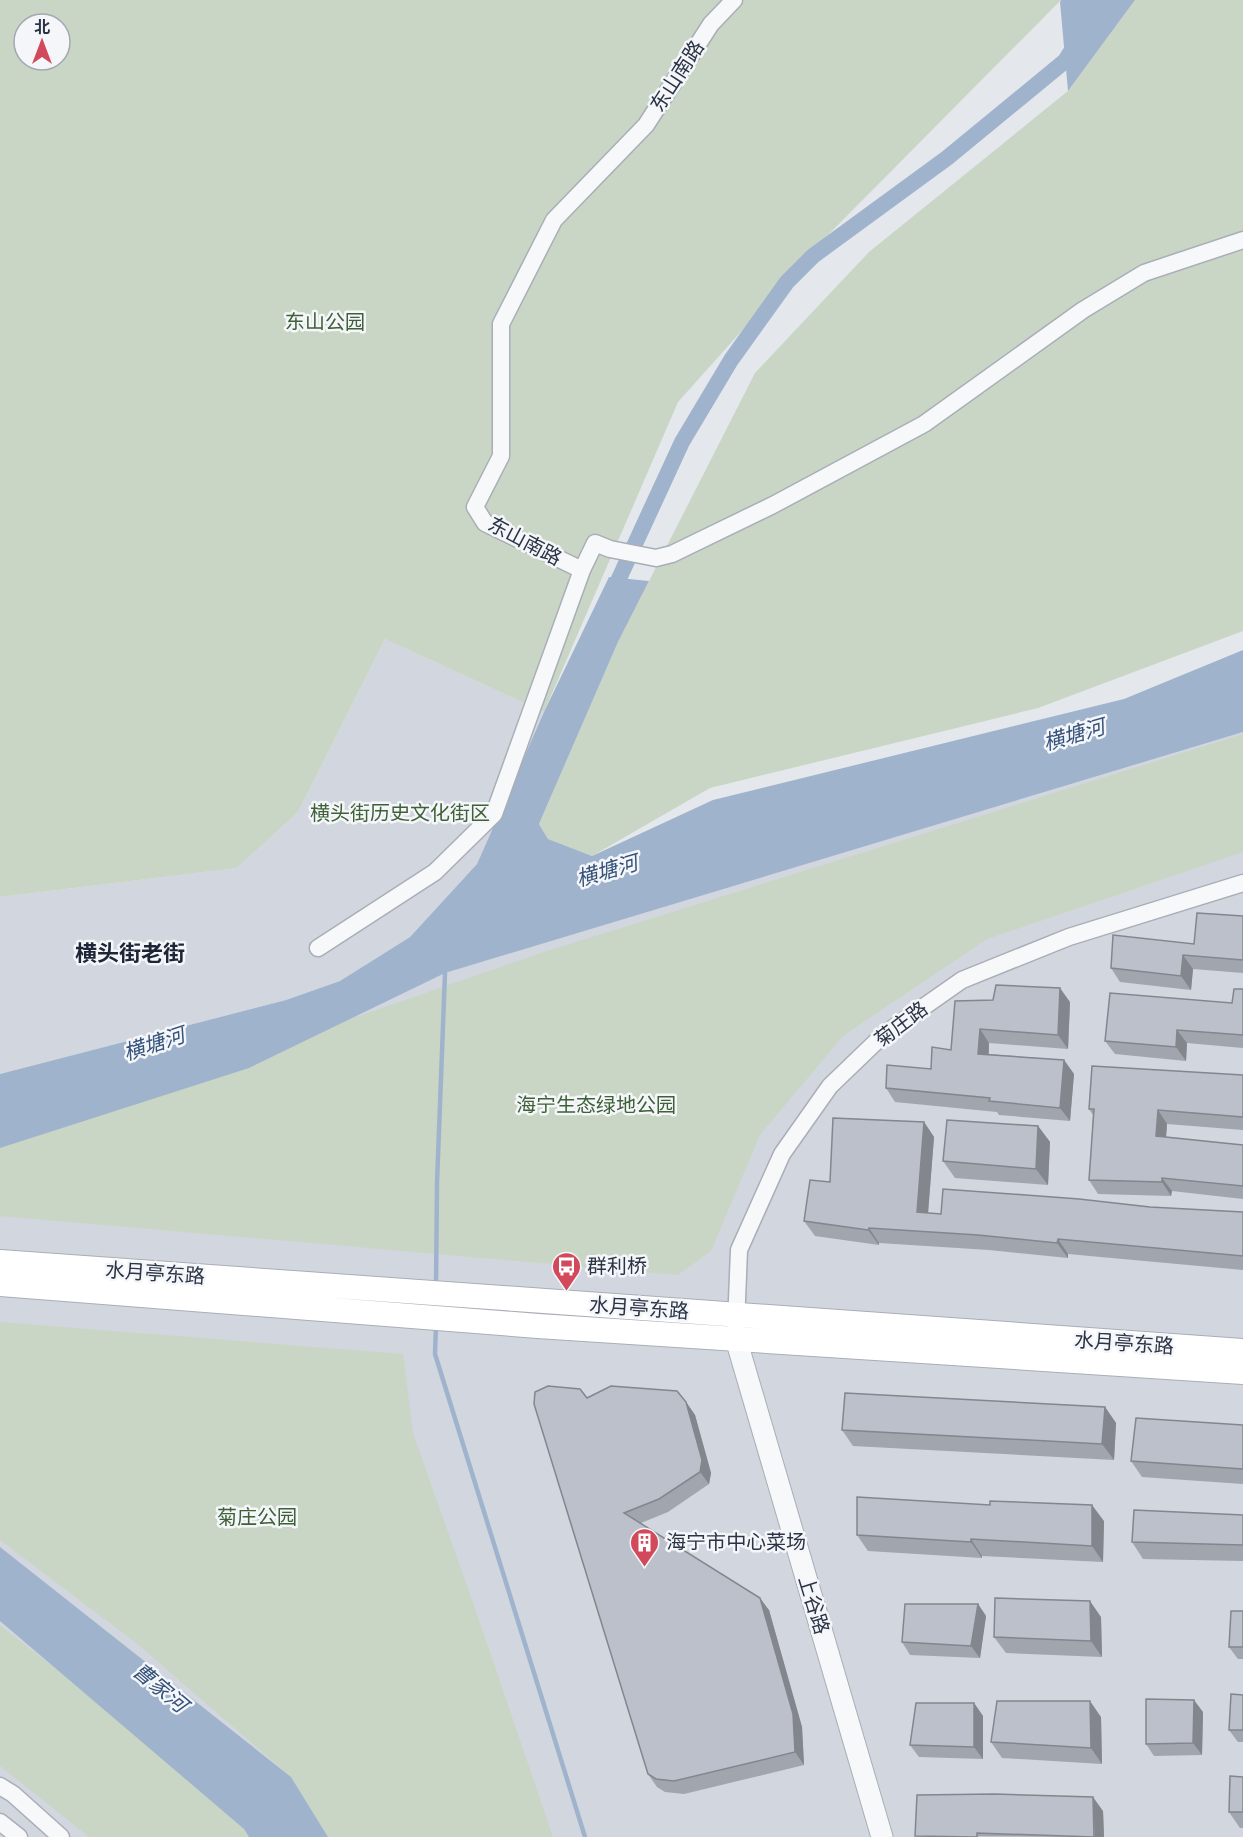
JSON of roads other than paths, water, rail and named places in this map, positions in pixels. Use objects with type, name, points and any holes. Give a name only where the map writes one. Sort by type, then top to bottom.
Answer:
[{"type":"main road","name":"水月亭东路","points":[[0,1262],[1243,1351]]},
{"type":"main road","name":"水月亭东路","points":[[0,1284],[538,1326],[1243,1372]]},
{"type":"street","name":"东山南路","points":[[318,948],[435,872],[494,814],[582,570],[485,523],[475,507],[501,456],[501,324],[525,281],[554,220],[646,125],[711,24],[734,0]]},
{"type":"street","points":[[582,570],[595,543],[610,549],[656,558],[672,554],[773,505],[924,424],[1083,310],[1144,273],[1243,240]]},
{"type":"street","name":"菊庄路","points":[[735,1339],[740,1250],[782,1154],[830,1086],[882,1036],[962,980],[1069,937],[1243,883]]},
{"type":"street","name":"上谷路","points":[[735,1339],[882,1837]]},
{"type":"street","points":[[0,1786],[13,1794],[61,1837]]},
{"type":"street","points":[[0,1822],[19,1837]]},
{"type":"water","points":[[1061,0],[1135,0],[1068,91],[1060,2]]},
{"type":"water","name":"横塘河","points":[[609,577],[649,581],[618,642],[539,824],[548,839],[592,856],[713,800],[1124,699],[1243,650],[1243,732],[445,973],[249,1068],[0,1148],[0,1074],[286,1000],[340,981],[410,937],[477,864],[544,712]]},
{"type":"water","name":"曹家河","points":[[0,1547],[291,1777],[328,1837],[249,1837],[244,1829],[0,1621]]},
{"type":"waterway","points":[[611,596],[682,442],[731,360],[787,282],[813,256],[947,158],[1065,61],[1077,42]]},
{"type":"waterway","points":[[436,1287],[437,1183],[445,973]]},
{"type":"waterway","points":[[436,1325],[435,1354],[585,1837]]},
{"type":"place","name":"群利桥","points":[[566,1292]]},
{"type":"place","name":"海宁市中心菜场","points":[[645,1568]]},
{"type":"district","name":"横头街老街","points":[[130,953]]},
{"type":"park label","name":"东山公园","points":[[325,322]]},
{"type":"park label","name":"横头街历史文化街区","points":[[400,813]]},
{"type":"park label","name":"海宁生态绿地公园","points":[[596,1105]]},
{"type":"park label","name":"菊庄公园","points":[[257,1517]]}]
